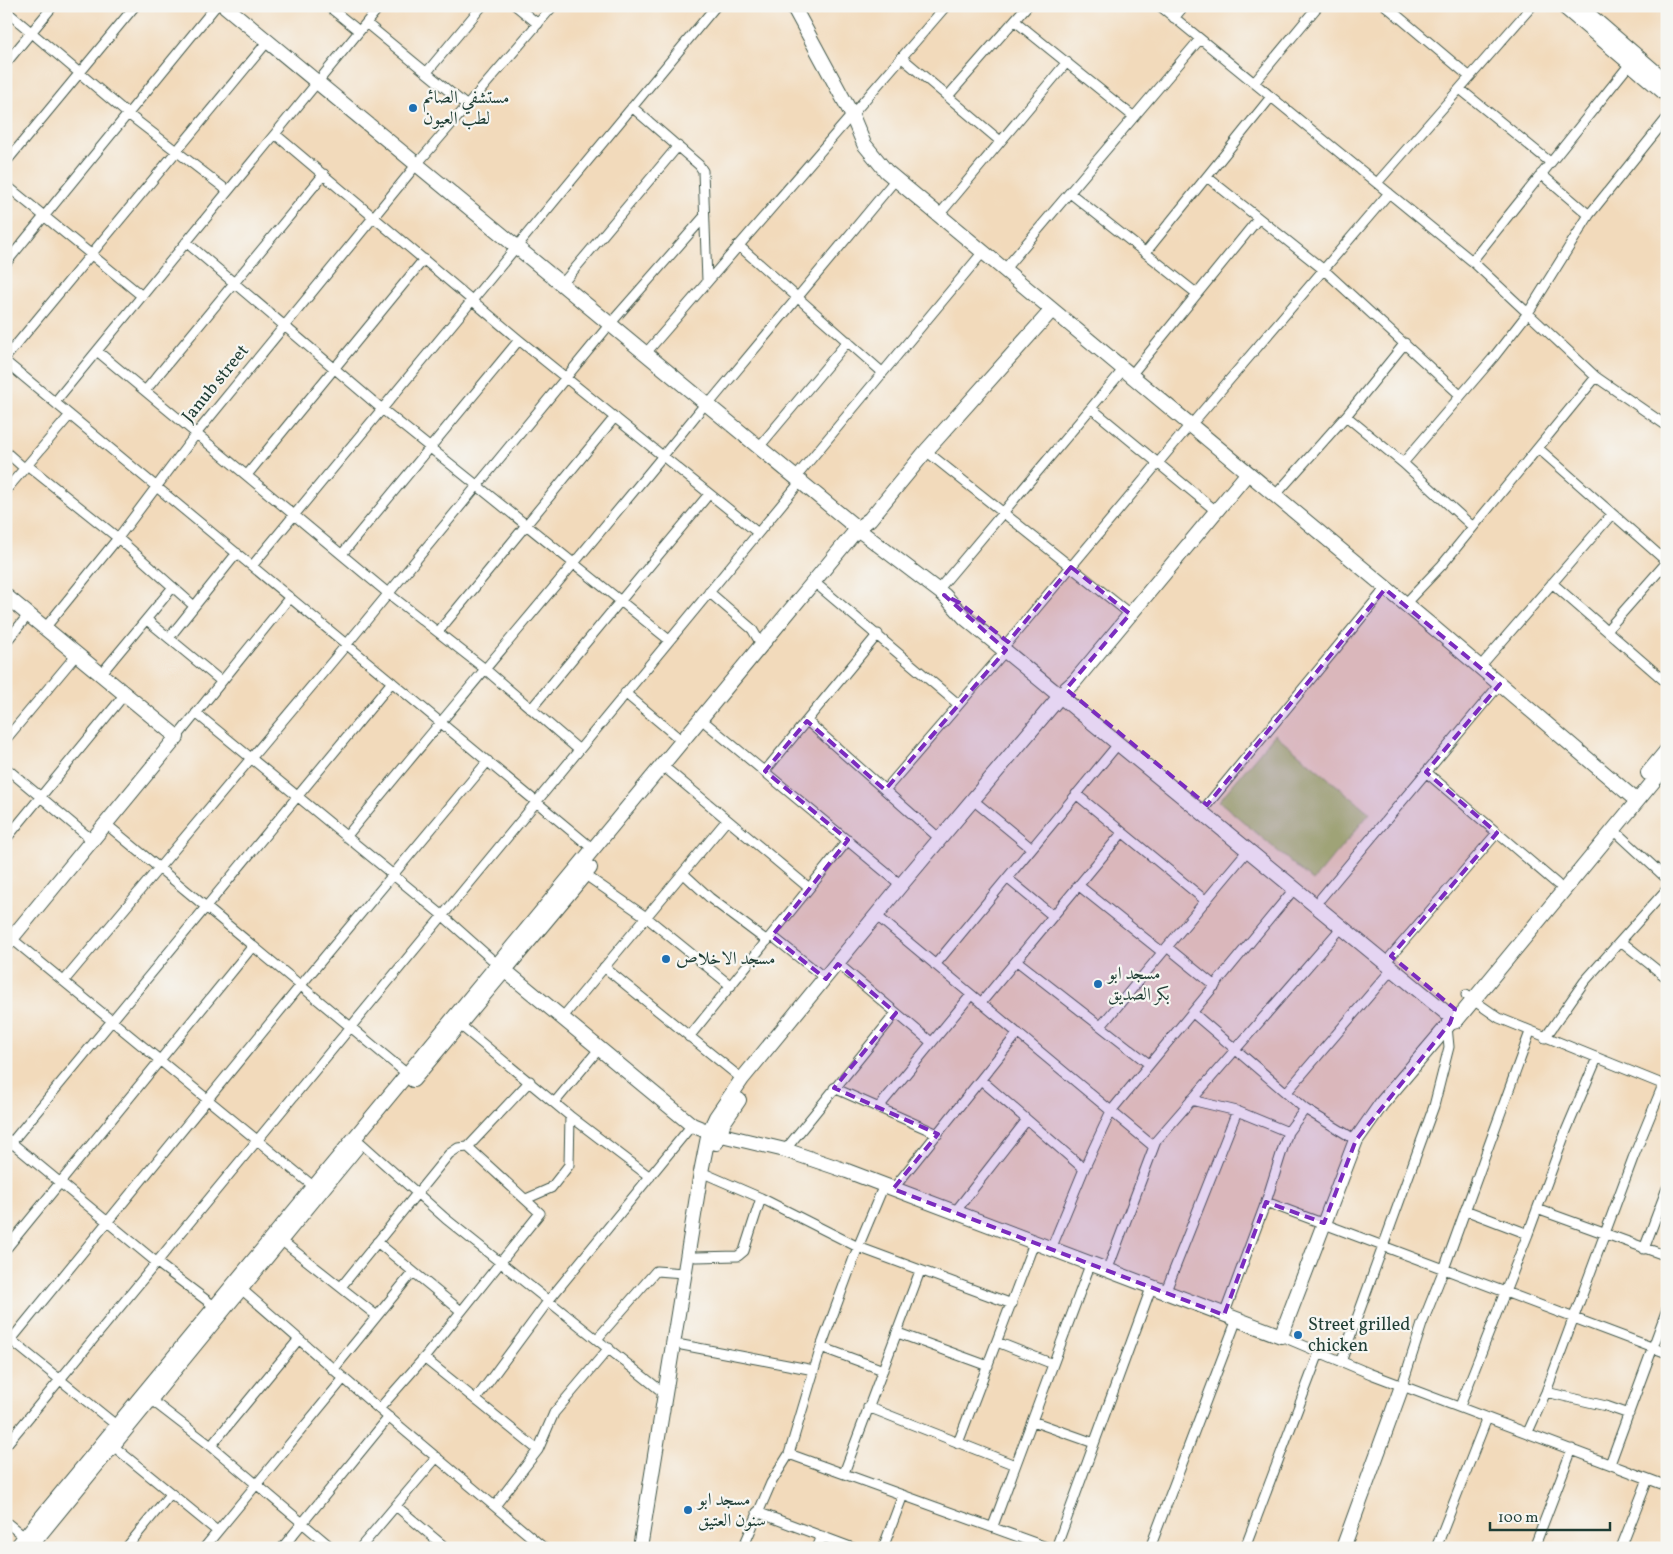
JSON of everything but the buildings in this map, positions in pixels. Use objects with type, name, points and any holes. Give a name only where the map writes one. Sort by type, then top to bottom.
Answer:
[{"type":"street","points":[[6,63],[53,6]]},
{"type":"street","points":[[6,162],[135,6]]},
{"type":"street","points":[[6,263],[216,6]]},
{"type":"street","points":[[225,6],[861,531],[941,593],[960,603],[1007,646],[1068,691],[1207,804],[1321,898],[1453,1018]]},
{"type":"street","points":[[328,6],[359,32]]},
{"type":"street","points":[[55,402],[380,6]]},
{"type":"street","points":[[427,72],[482,6]]},
{"type":"street","points":[[516,6],[538,24]]},
{"type":"street","name":"Janub street","points":[[45,628],[118,538],[196,434],[417,164],[553,6]]},
{"type":"street","points":[[252,566],[716,6]]},
{"type":"street","points":[[794,6],[854,111],[869,152],[896,179],[1052,310],[1130,370]]},
{"type":"street","points":[[802,6],[875,150],[1130,370],[1280,490],[1500,684],[1637,795]]},
{"type":"street","points":[[646,353],[946,6]]},
{"type":"street","points":[[948,96],[1027,6]]},
{"type":"street","points":[[1160,6],[1472,261],[1596,377],[1667,426]]},
{"type":"street","points":[[1174,18],[1184,6]]},
{"type":"street","points":[[1254,83],[1318,6]]},
{"type":"street","points":[[1386,6],[1470,77]]},
{"type":"street","points":[[1377,183],[1532,6]]},
{"type":"street","points":[[1563,6],[1633,60],[1667,82]]},
{"type":"street","points":[[1579,6],[1667,95]]},
{"type":"street","points":[[6,11],[128,114],[228,191]]},
{"type":"street","points":[[1015,21],[1134,117]]},
{"type":"street","points":[[366,23],[467,106]]},
{"type":"street","points":[[1009,264],[1200,39]]},
{"type":"street","points":[[6,357],[268,41]]},
{"type":"street","points":[[901,57],[999,140]]},
{"type":"street","points":[[1472,261],[1633,60]]},
{"type":"street","points":[[944,209],[999,140],[1067,62]]},
{"type":"street","points":[[1460,89],[1550,162]]},
{"type":"street","points":[[1146,252],[1271,97]]},
{"type":"street","points":[[632,107],[678,146],[703,171],[703,218],[707,281]]},
{"type":"street","points":[[1403,463],[1528,313],[1590,215],[1667,118]]},
{"type":"street","points":[[275,134],[519,340],[758,533]]},
{"type":"street","points":[[562,284],[678,146]]},
{"type":"street","points":[[145,392],[324,174]]},
{"type":"street","points":[[1541,174],[1590,215]]},
{"type":"street","points":[[1207,177],[1324,270],[1460,395]]},
{"type":"street","points":[[346,837],[440,721],[574,565],[896,179]]},
{"type":"street","points":[[6,185],[142,296]]},
{"type":"street","points":[[1070,193],[1196,293]]},
{"type":"street","points":[[885,790],[1158,463],[1389,193]]},
{"type":"street","points":[[64,981],[389,594],[610,324],[703,218]]},
{"type":"street","points":[[941,593],[1002,514],[1091,408],[1130,370],[1258,219]]},
{"type":"street","points":[[186,242],[336,367],[382,409],[669,640]]},
{"type":"street","points":[[738,245],[882,372]]},
{"type":"street","points":[[6,1445],[352,1028],[442,915],[758,533],[882,372],[983,252]]},
{"type":"street","points":[[247,476],[424,259]]},
{"type":"street","points":[[238,1286],[313,1186],[406,1073],[584,874],[669,771],[707,724],[713,710],[761,644],[808,596],[820,587],[870,519],[926,451],[1052,310]]},
{"type":"street","points":[[342,554],[519,340]]},
{"type":"street","points":[[759,447],[848,341]]},
{"type":"street","points":[[1280,490],[1346,416],[1405,343]]},
{"type":"street","points":[[97,351],[389,594],[485,669],[579,750]]},
{"type":"street","points":[[8,367],[55,402],[593,849]]},
{"type":"street","points":[[1408,601],[1473,527],[1596,377]]},
{"type":"street","points":[[1091,408],[1216,511]]},
{"type":"street","points":[[6,490],[70,415]]},
{"type":"street","points":[[1346,416],[1403,463],[1473,527]]},
{"type":"street","points":[[438,632],[615,417]]},
{"type":"street","points":[[1193,422],[1247,474],[1385,589],[1408,601],[1485,661],[1637,795]]},
{"type":"street","points":[[1538,448],[1667,562],[1608,630]]},
{"type":"street","points":[[926,451],[1002,514],[1130,614]]},
{"type":"street","points":[[6,452],[118,538],[194,606]]},
{"type":"street","points":[[640,1548],[684,1273],[716,1117],[742,1079],[826,979],[979,805],[1130,614],[1247,474]]},
{"type":"street","points":[[531,709],[710,494]]},
{"type":"street","points":[[1485,661],[1612,514]]},
{"type":"street","points":[[28,1545],[116,1425],[238,1286],[282,1241],[460,1025],[501,967],[593,849],[682,741],[713,710],[861,531]]},
{"type":"street","points":[[169,638],[237,553]]},
{"type":"street","points":[[1552,583],[1608,630],[1667,684]]},
{"type":"street","points":[[101,674],[173,587]]},
{"type":"street","points":[[820,587],[878,634],[958,704]]},
{"type":"street","points":[[1207,804],[1385,589]]},
{"type":"street","points":[[709,592],[752,629],[761,644]]},
{"type":"street","points":[[6,596],[177,737]]},
{"type":"street","points":[[290,597],[106,824],[8,939],[64,981],[313,1186]]},
{"type":"street","points":[[6,642],[29,614]]},
{"type":"street","points":[[147,620],[221,681]]},
{"type":"street","points":[[765,771],[878,634]]},
{"type":"street","points":[[6,739],[77,654]]},
{"type":"street","points":[[218,1309],[156,1262],[61,1183],[8,1143],[392,682]]},
{"type":"street","points":[[1321,898],[1500,684]]},
{"type":"street","points":[[1068,691],[1119,743],[1342,927],[1392,962]]},
{"type":"street","points":[[714,1133],[755,1078],[843,968],[901,885],[1068,691]]},
{"type":"street","points":[[625,693],[682,741]]},
{"type":"street","points":[[6,839],[125,694]]},
{"type":"street","points":[[196,713],[442,915],[599,1049],[692,1124],[714,1133],[785,1150],[888,1187],[1090,1265],[1282,1336],[1402,1386],[1460,1406],[1667,1486]]},
{"type":"street","points":[[807,720],[940,839]]},
{"type":"street","points":[[707,724],[901,885]]},
{"type":"street","points":[[935,965],[1119,743]]},
{"type":"street","points":[[1469,998],[1614,830],[1667,750]]},
{"type":"street","points":[[116,1425],[8,1341],[488,761]]},
{"type":"street","points":[[1282,1336],[1356,1140],[1382,1102],[1453,1018],[1557,884],[1637,795],[1667,765]]},
{"type":"street","points":[[6,768],[92,840]]},
{"type":"street","points":[[669,771],[809,888]]},
{"type":"street","points":[[1426,772],[1557,884]]},
{"type":"street","points":[[1076,794],[1206,901]]},
{"type":"street","points":[[979,805],[1031,848]]},
{"type":"street","points":[[562,1018],[684,874],[727,820]]},
{"type":"street","points":[[106,824],[406,1073]]},
{"type":"street","points":[[1614,830],[1667,879]]},
{"type":"street","points":[[982,1003],[1122,833]]},
{"type":"street","points":[[1286,1093],[1497,833]]},
{"type":"street","points":[[689,1037],[848,840]]},
{"type":"street","points":[[1101,1026],[1248,850]]},
{"type":"street","points":[[584,874],[646,917],[730,986]]},
{"type":"street","points":[[684,874],[710,898],[826,979]]},
{"type":"street","points":[[1007,878],[1053,916]]},
{"type":"street","points":[[1078,886],[1215,986]]},
{"type":"street","points":[[1050,1249],[1111,1111],[1295,888]]},
{"type":"street","points":[[1545,1038],[1584,982],[1622,942],[1667,889]]},
{"type":"street","points":[[879,918],[1153,1146]]},
{"type":"street","points":[[1106,1271],[1153,1146],[1342,927]]},
{"type":"street","points":[[1622,942],[1667,978]]},
{"type":"street","points":[[6,1249],[254,946]]},
{"type":"street","points":[[1017,961],[1149,1064]]},
{"type":"street","points":[[604,967],[742,1079]]},
{"type":"street","points":[[843,968],[930,1042]]},
{"type":"street","points":[[878,1108],[930,1042],[972,995]]},
{"type":"street","points":[[1469,998],[1499,1018],[1530,1032],[1665,1086],[1604,1234],[1546,1392],[1528,1432]]},
{"type":"street","points":[[785,1150],[896,1013]]},
{"type":"street","points":[[1193,1013],[1305,1109],[1356,1140]]},
{"type":"street","points":[[1341,1362],[1434,1106],[1449,1047],[1453,1018]]},
{"type":"street","points":[[460,1025],[570,1116],[650,1177]]},
{"type":"street","points":[[1342,1548],[1402,1386],[1422,1324],[1466,1210],[1530,1032]]},
{"type":"street","points":[[743,1548],[757,1512],[780,1467],[789,1454],[821,1347],[858,1247],[888,1187],[938,1134],[1018,1033]]},
{"type":"street","points":[[555,1102],[599,1049]]},
{"type":"street","points":[[1460,1406],[1528,1234],[1566,1131],[1597,1058]]},
{"type":"street","points":[[981,1080],[1026,1121],[1084,1169]]},
{"type":"street","points":[[341,1287],[449,1154],[458,1148],[468,1147],[530,1081]]},
{"type":"street","points":[[834,1088],[938,1134]]},
{"type":"street","points":[[1191,1100],[1237,1111],[1288,1132]]},
{"type":"street","points":[[1150,1548],[1230,1317],[1288,1132],[1305,1109]]},
{"type":"street","points":[[1165,1293],[1237,1111]]},
{"type":"street","points":[[526,1199],[551,1188],[568,1165],[570,1116]]},
{"type":"street","points":[[955,1212],[1026,1121]]},
{"type":"street","points":[[476,1399],[550,1300],[692,1124]]},
{"type":"street","points":[[361,1143],[418,1194],[500,1262],[550,1300],[665,1394]]},
{"type":"street","points":[[379,1409],[424,1358],[540,1215],[539,1211],[468,1147]]},
{"type":"street","points":[[705,1173],[761,1198],[858,1247],[1012,1304]]},
{"type":"street","points":[[648,1548],[696,1256],[705,1173]]},
{"type":"street","points":[[1644,1249],[1667,1188]]},
{"type":"street","points":[[696,1256],[738,1256],[744,1251],[761,1198]]},
{"type":"street","points":[[1266,1202],[1385,1245],[1667,1353]]},
{"type":"street","points":[[1537,1209],[1667,1256]]},
{"type":"street","points":[[1466,1210],[1528,1234]]},
{"type":"street","points":[[282,1241],[377,1316]]},
{"type":"street","points":[[377,1242],[462,1311]]},
{"type":"street","points":[[958,1443],[1034,1243]]},
{"type":"street","points":[[992,1526],[1090,1265]]},
{"type":"street","points":[[597,1339],[656,1271],[684,1273]]},
{"type":"street","points":[[844,1474],[920,1271]]},
{"type":"street","points":[[333,1370],[413,1272]]},
{"type":"street","points":[[238,1286],[389,1418],[495,1506],[539,1546]]},
{"type":"street","points":[[1056,1548],[1151,1288]]},
{"type":"street","points":[[28,1545],[150,1399],[218,1309]]},
{"type":"street","points":[[1610,1464],[1651,1347],[1667,1309]]},
{"type":"street","points":[[898,1333],[988,1366]]},
{"type":"street","points":[[211,1446],[299,1339]]},
{"type":"street","points":[[997,1342],[1053,1364]]},
{"type":"street","points":[[682,1345],[814,1370]]},
{"type":"street","points":[[821,1347],[883,1370]]},
{"type":"street","points":[[495,1506],[538,1450],[554,1413],[609,1348]]},
{"type":"street","points":[[1245,1548],[1319,1353]]},
{"type":"street","points":[[424,1358],[538,1450]]},
{"type":"street","points":[[204,1548],[344,1378]]},
{"type":"street","points":[[1546,1392],[1606,1406],[1629,1414]]},
{"type":"street","points":[[150,1399],[211,1446],[332,1548]]},
{"type":"street","points":[[868,1407],[1015,1465]]},
{"type":"street","points":[[282,1548],[389,1418]]},
{"type":"street","points":[[1436,1548],[1487,1418]]},
{"type":"street","points":[[1032,1421],[1094,1443]]},
{"type":"street","points":[[112,1445],[217,1531]]},
{"type":"street","points":[[1534,1548],[1572,1449]]},
{"type":"street","points":[[789,1454],[1049,1548]]},
{"type":"street","points":[[360,1548],[437,1457]]},
{"type":"street","points":[[1621,1548],[1648,1479]]},
{"type":"street","points":[[128,1547],[171,1493]]},
{"type":"street","points":[[883,1548],[903,1495]]},
{"type":"street","points":[[396,1506],[446,1548]]},
{"type":"street","points":[[757,1512],[853,1548]]},
{"type":"street","points":[[6,1522],[28,1545]]},
{"type":"street","points":[[817,1548],[822,1536]]},
{"type":"highlighted area","points":[[1071,567],[1130,614],[1066,689],[1207,805],[1385,589],[1500,684],[1426,772],[1497,833],[1391,956],[1455,1009],[1450,1023],[1356,1140],[1324,1223],[1266,1202],[1224,1315],[893,1189],[938,1134],[834,1088],[896,1013],[838,964],[826,979],[772,936],[848,840],[765,771],[807,721],[885,790],[1006,650],[944,595],[960,603],[1008,642]]},
{"type":"green space","points":[[1275,734],[1370,813],[1313,881],[1219,801]]},
{"type":"place","name":"مستشفي الصائم لطب العيون","points":[[413,108]]},
{"type":"place","name":"مسجد الاخلاص","points":[[666,959]]},
{"type":"place","name":"مسجد ابو بكر الصديق","points":[[1098,984]]},
{"type":"place","name":"Street grilled chicken","points":[[1298,1335]]},
{"type":"place","name":"مسجد ابو سنون العتيق","points":[[688,1510]]}]
